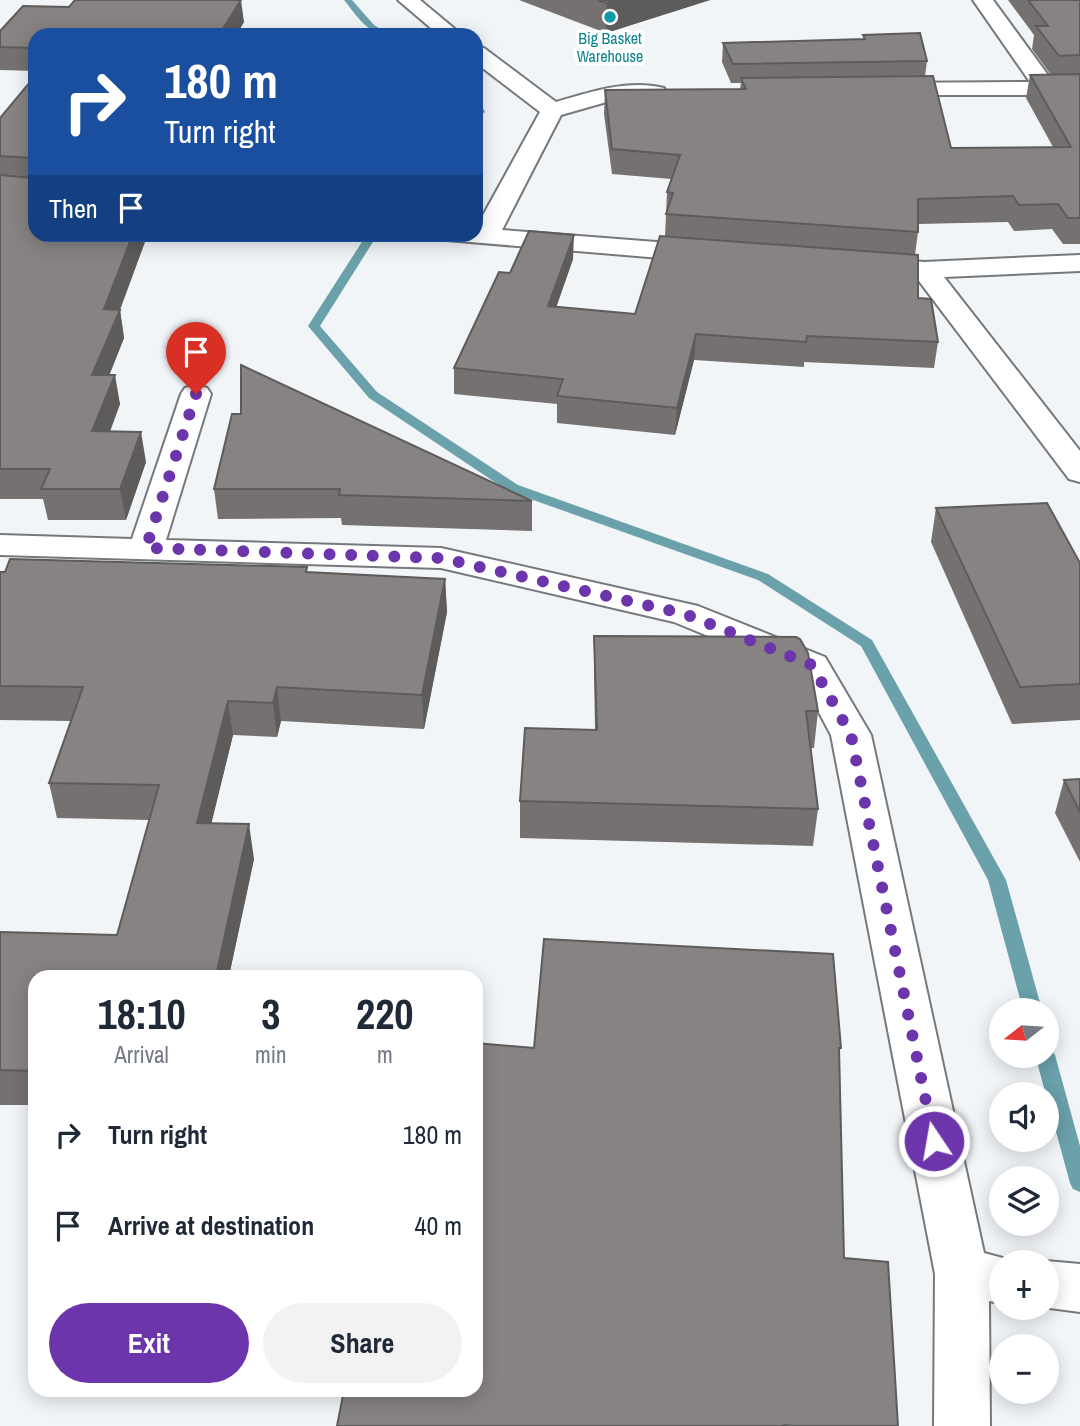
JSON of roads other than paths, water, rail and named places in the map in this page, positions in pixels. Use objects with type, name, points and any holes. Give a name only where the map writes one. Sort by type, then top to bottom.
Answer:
[{"type":"street","points":[[408,0],[443,28]]},
{"type":"street","points":[[983,0],[1046,88]]},
{"type":"street","points":[[483,58],[552,110]]},
{"type":"street","points":[[869,90],[1080,88]]},
{"type":"street","points":[[678,93],[609,94],[552,110],[485,237],[732,255]]},
{"type":"street","points":[[842,264],[924,270],[1080,263]]},
{"type":"street","points":[[924,270],[1080,472]]},
{"type":"street","points":[[146,548],[196,394]]},
{"type":"street","points":[[0,545],[441,558],[685,614],[812,665],[851,735],[981,1276],[962,1426]]},
{"type":"waterway","points":[[348,0],[373,28]]},
{"type":"waterway","points":[[368,242],[314,326],[373,395],[513,488],[763,577],[867,643],[997,880],[1030,998]]},
{"type":"waterway","points":[[1049,1068],[1080,1183]]},
{"type":"place","name":"Big Basket Warehouse","points":[[610,17]]}]
